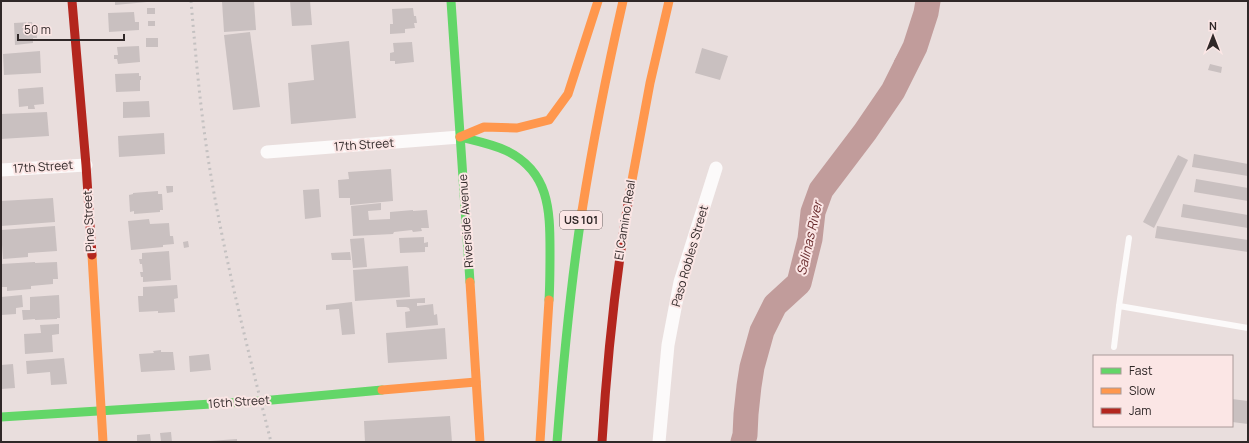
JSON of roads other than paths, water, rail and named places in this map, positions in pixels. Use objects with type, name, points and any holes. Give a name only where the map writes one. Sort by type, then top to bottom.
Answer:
[{"type":"main road","name":"Pine Street","points":[[72,1],[86,164],[103,442]]},
{"type":"main road","name":"Riverside Avenue","points":[[451,1],[480,442]]},
{"type":"main road","points":[[460,137],[484,127],[517,128],[549,120],[568,94],[598,1]]},
{"type":"main road","name":"US 101","points":[[557,442],[562,372],[577,243],[590,160],[623,1]]},
{"type":"main road","name":"El Camino Real","points":[[602,442],[605,389],[620,254],[631,182],[661,32],[670,1]]},
{"type":"main road","points":[[460,137],[491,144],[507,150],[520,158],[533,170],[542,186],[547,203],[550,223],[551,283],[540,442]]},
{"type":"main road","name":"16th Street","points":[[1,417],[261,401],[476,382]]},
{"type":"main road","points":[[605,389],[611,434]]},
{"type":"street","name":"17th Street","points":[[267,152],[460,137]]},
{"type":"street","name":"17th Street","points":[[1,170],[86,164]]},
{"type":"street","name":"Paso Robles Street","points":[[659,442],[668,345],[680,282],[716,168]]},
{"type":"lane","points":[[1114,347],[1130,238]]},
{"type":"lane","points":[[1119,306],[1248,328]]},
{"type":"waterway","name":"Salinas River","points":[[743,442],[752,367],[762,331],[775,305],[799,283],[810,239],[813,212],[821,190],[865,132],[893,91],[915,47],[926,13],[928,1]]},
{"type":"railway","points":[[191,1],[207,154],[238,309],[271,442]]}]
